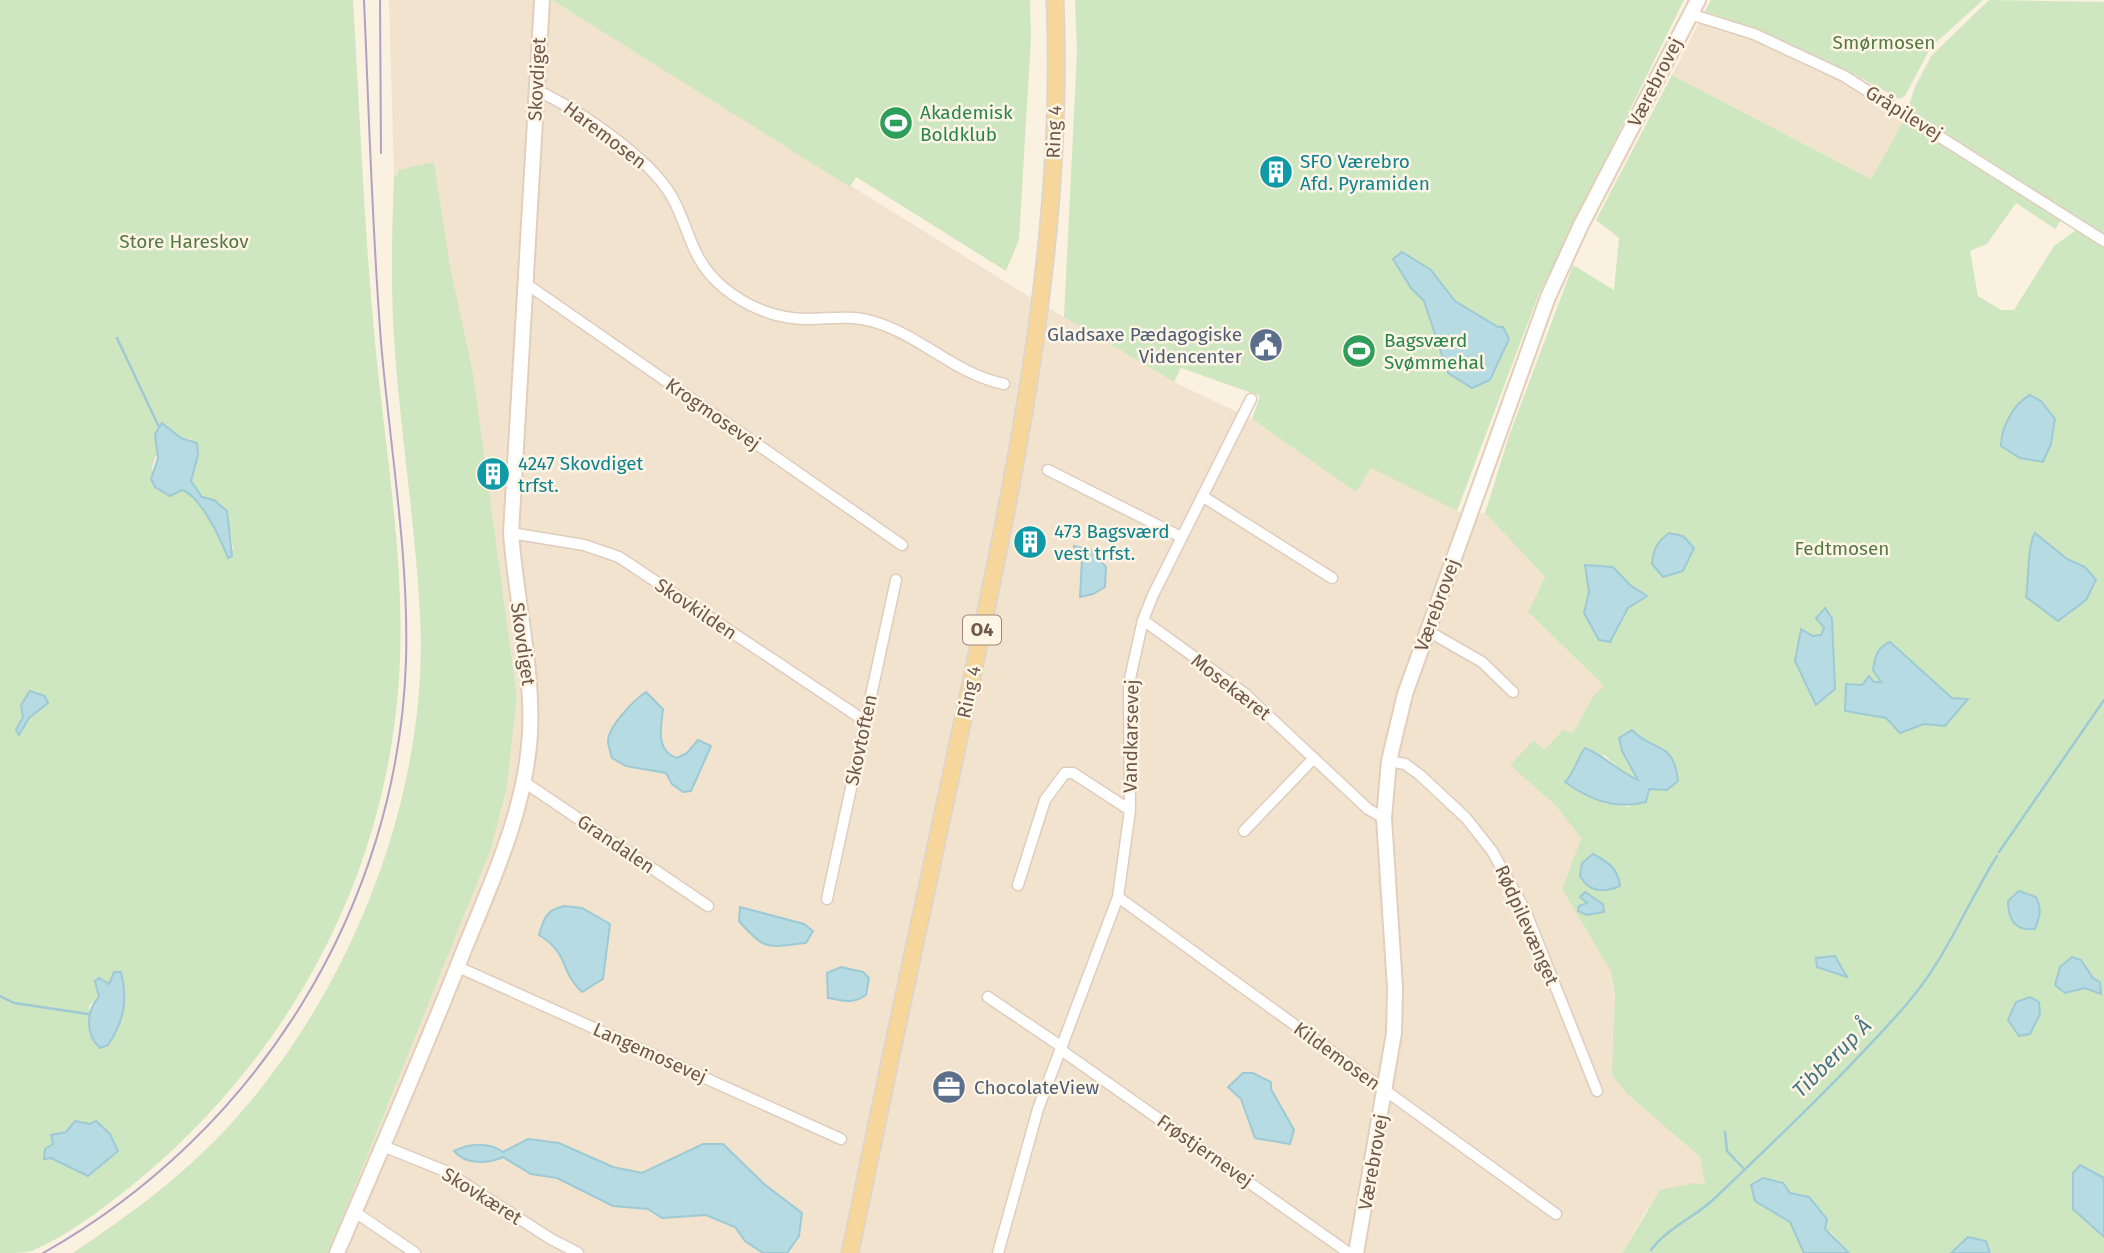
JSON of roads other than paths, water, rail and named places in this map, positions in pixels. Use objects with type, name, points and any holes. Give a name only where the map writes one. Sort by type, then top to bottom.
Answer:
[{"type":"main road","name":"Ring 4","points":[[850,1253],[1028,397],[1049,225],[1056,87],[1055,0]]},
{"type":"street","name":"Skovdiget","points":[[337,1253],[458,967],[496,871],[524,782],[530,735],[530,696],[515,587],[511,533],[542,0]]},
{"type":"street","name":"Værebrovej","points":[[1356,1253],[1386,1092],[1394,1033],[1395,988],[1384,818],[1389,761],[1405,694],[1548,298],[1581,225],[1698,0]]},
{"type":"street","name":"Gråpilevej","points":[[1690,14],[1754,34],[1844,76],[2104,241]]},
{"type":"street","name":"Haremosen","points":[[536,90],[556,99],[638,157],[661,180],[674,200],[689,243],[705,268],[723,287],[745,302],[771,313],[795,318],[872,321],[898,331],[972,376],[1004,384]]},
{"type":"street","name":"Krogmosevej","points":[[524,283],[901,545]]},
{"type":"street","name":"Vandkarsevej","points":[[998,1253],[1030,1134],[1118,897],[1130,810],[1129,683],[1143,621],[1181,537],[1251,399]]},
{"type":"street","points":[[1048,470],[1181,537]]},
{"type":"street","points":[[1202,496],[1332,578]]},
{"type":"street","name":"Skovkilden","points":[[511,533],[584,545],[620,558],[865,721]]},
{"type":"street","name":"Skovtoften","points":[[827,900],[896,580]]},
{"type":"street","name":"Mosekæret","points":[[1143,621],[1244,693],[1368,809],[1384,818]]},
{"type":"street","points":[[1428,631],[1482,662],[1513,692]]},
{"type":"street","points":[[1244,831],[1314,758]]},
{"type":"street","name":"Rødpilevænget","points":[[1389,761],[1405,764],[1420,775],[1466,818],[1492,851],[1524,910],[1597,1091]]},
{"type":"street","points":[[1018,885],[1045,800],[1065,773],[1073,773],[1130,810]]},
{"type":"street","name":"Grandalen","points":[[524,782],[708,906]]},
{"type":"street","name":"Kildemosen","points":[[1118,897],[1556,1214]]},
{"type":"street","name":"Langemosevej","points":[[458,967],[841,1139]]},
{"type":"street","points":[[988,997],[1062,1048]]},
{"type":"street","name":"Frøstjernevej","points":[[1062,1048],[1349,1253]]},
{"type":"street","name":"Skovkæret","points":[[383,1146],[445,1171],[551,1239],[578,1253]]},
{"type":"street","points":[[355,1212],[415,1253]]},
{"type":"water","points":[[1402,252],[1431,270],[1455,301],[1498,327],[1503,327],[1509,339],[1490,380],[1472,388],[1448,373],[1424,301],[1411,288],[1393,259]]},
{"type":"water","points":[[2030,395],[2041,401],[2055,419],[2051,444],[2043,462],[2020,458],[2001,446],[2009,417],[2018,404]]},
{"type":"water","points":[[162,423],[181,438],[197,443],[198,455],[191,481],[202,497],[214,500],[227,511],[232,556],[228,558],[210,520],[189,494],[182,490],[170,496],[155,487],[151,479],[158,458],[155,434]]},
{"type":"water","points":[[1669,533],[1683,536],[1694,548],[1683,571],[1663,577],[1652,564],[1656,546]]},
{"type":"water","points":[[2035,533],[2067,559],[2085,567],[2096,580],[2086,600],[2058,621],[2026,597],[2029,554]]},
{"type":"water","points":[[1074,546],[1091,550],[1106,567],[1105,587],[1093,594],[1080,597],[1082,559],[1075,554]]},
{"type":"water","points":[[1585,565],[1613,567],[1630,585],[1647,596],[1628,608],[1610,642],[1599,640],[1584,613],[1589,592]]},
{"type":"water","points":[[1825,608],[1832,618],[1835,689],[1816,705],[1795,661],[1801,629],[1813,636],[1821,635],[1824,628],[1816,618]]},
{"type":"water","points":[[1890,642],[1952,698],[1968,699],[1945,726],[1924,724],[1900,733],[1886,718],[1845,711],[1846,684],[1862,685],[1869,676],[1874,682],[1881,682],[1873,670],[1875,661],[1879,650]]},
{"type":"water","points":[[30,691],[45,696],[48,703],[29,718],[19,735],[16,730],[23,717],[21,705]]},
{"type":"water","points":[[646,692],[663,709],[661,738],[670,755],[677,758],[687,753],[698,740],[711,746],[691,791],[683,792],[672,784],[666,773],[626,766],[612,758],[608,741],[612,729],[629,707]]},
{"type":"water","points":[[1632,730],[1662,749],[1672,759],[1678,781],[1667,790],[1649,789],[1646,802],[1624,805],[1603,802],[1565,782],[1585,748],[1638,780],[1622,751],[1619,738]]},
{"type":"water","points":[[1593,854],[1611,866],[1620,886],[1597,890],[1584,881],[1580,876],[1582,863]]},
{"type":"water","points":[[2019,891],[2036,897],[2040,913],[2035,929],[2022,928],[2011,919],[2008,901]]},
{"type":"water","points":[[1585,892],[1603,904],[1604,912],[1587,915],[1578,911],[1579,906],[1587,903],[1580,897]]},
{"type":"water","points":[[564,906],[582,908],[610,924],[603,979],[582,992],[570,977],[556,949],[539,935],[547,916],[553,910]]},
{"type":"water","points":[[740,907],[804,924],[813,931],[806,943],[768,945],[755,938],[739,921]]},
{"type":"water","points":[[1835,956],[1847,977],[1817,967],[1816,958]]},
{"type":"water","points":[[2072,957],[2081,960],[2093,978],[2100,982],[2101,994],[2085,988],[2065,993],[2055,985],[2060,967]]},
{"type":"water","points":[[841,967],[863,972],[869,978],[866,995],[852,1001],[828,998],[827,973]]},
{"type":"water","points":[[114,972],[121,972],[123,1010],[108,1045],[100,1048],[92,1036],[89,1022],[99,997],[95,981],[99,978],[109,984]]},
{"type":"water","points":[[2030,997],[2039,1002],[2040,1014],[2030,1034],[2019,1036],[2008,1020],[2016,1002]]},
{"type":"water","points":[[1243,1073],[1253,1073],[1271,1082],[1271,1089],[1294,1130],[1290,1144],[1255,1138],[1241,1099],[1228,1087]]},
{"type":"water","points":[[75,1121],[90,1124],[96,1121],[110,1134],[118,1151],[88,1176],[51,1158],[44,1159],[45,1149],[53,1144],[51,1135],[66,1132]]},
{"type":"water","points":[[528,1139],[559,1143],[613,1167],[642,1173],[703,1144],[723,1144],[764,1184],[802,1213],[799,1236],[787,1253],[763,1253],[745,1241],[735,1227],[706,1215],[662,1218],[648,1209],[613,1206],[557,1178],[531,1174],[503,1157],[477,1162],[465,1159],[454,1151],[479,1145],[492,1146],[503,1152]]},
{"type":"water","points":[[2080,1165],[2104,1178],[2104,1237],[2073,1209],[2073,1173]]},
{"type":"water","points":[[1763,1178],[1783,1183],[1790,1193],[1809,1197],[1827,1219],[1825,1229],[1849,1253],[1804,1253],[1790,1222],[1755,1201],[1751,1185]]},
{"type":"water","points":[[1968,1237],[1986,1241],[1990,1253],[1951,1253]]},
{"type":"waterway","points":[[117,338],[158,425]]},
{"type":"waterway","name":"Tibberup Å","points":[[1999,852],[2104,700]]},
{"type":"waterway","name":"Tibberup Å","points":[[1651,1250],[1666,1235],[1708,1204],[1765,1151],[1906,1005],[1944,951],[1997,856]]},
{"type":"waterway","points":[[0,996],[14,1003],[88,1014]]},
{"type":"waterway","points":[[1725,1132],[1727,1151],[1743,1168]]},
{"type":"tram line","points":[[43,1253],[120,1203],[189,1144],[250,1078],[302,1004],[344,925],[376,840],[397,752],[406,661],[406,621],[402,541],[378,299],[364,0]]},
{"type":"tram line","points":[[380,0],[381,153]]},
{"type":"place","name":"Akademisk Boldklub","points":[[896,123]]},
{"type":"place","name":"SFO Værebro Afd. Pyramiden","points":[[1276,172]]},
{"type":"place","name":"Gladsaxe Pædagogiske Videncenter","points":[[1266,345]]},
{"type":"place","name":"Bagsværd Svømmehal","points":[[1359,351]]},
{"type":"place","name":"4247 Skovdiget trfst.","points":[[493,474]]},
{"type":"place","name":"473 Bagsværd vest trfst.","points":[[1030,542]]},
{"type":"place","name":"ChocolateView","points":[[949,1087]]},
{"type":"park label","name":"Smørmosen","points":[[1884,42]]},
{"type":"park label","name":"Store Hareskov","points":[[184,241]]},
{"type":"park label","name":"Fedtmosen","points":[[1842,548]]}]
